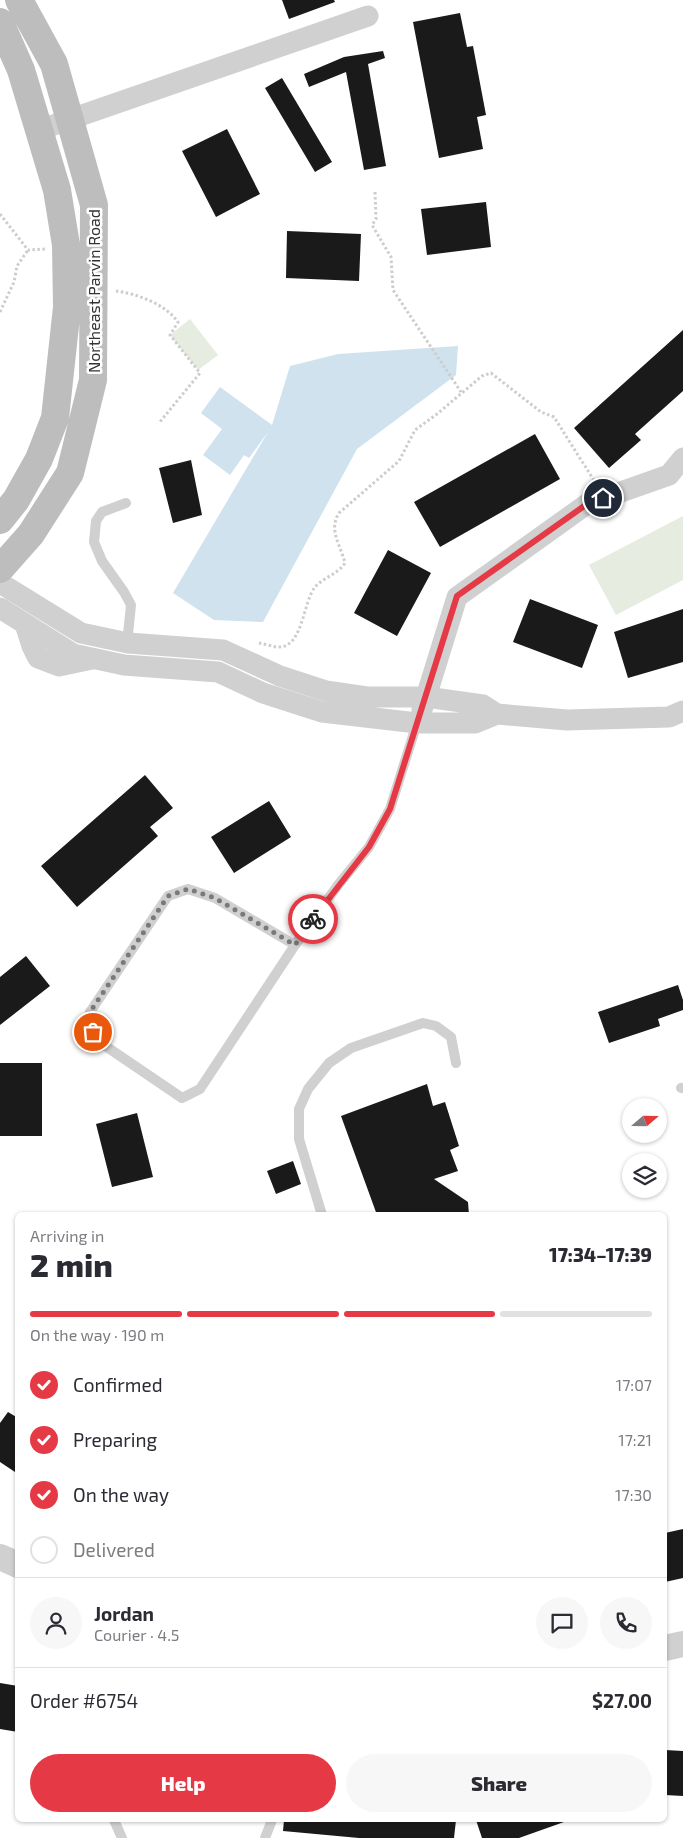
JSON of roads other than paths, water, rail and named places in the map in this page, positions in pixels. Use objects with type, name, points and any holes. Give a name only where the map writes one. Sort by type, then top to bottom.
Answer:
[{"type":"main road","name":"Northeast Parvin Road","points":[[0,570],[32,534],[70,473],[93,380],[94,205],[54,64],[19,0]]},
{"type":"main road","name":"Northeast Parvin Road","points":[[0,22],[20,70],[57,190],[66,245],[67,307],[54,418],[39,460],[16,500],[0,520]]},
{"type":"street","points":[[39,130],[368,16]]},
{"type":"street","points":[[417,723],[457,596],[587,504],[668,475],[683,458]]},
{"type":"street","points":[[0,583],[81,633],[128,643],[223,650],[280,676],[326,690],[367,697],[426,696],[483,705],[497,714]]},
{"type":"street","points":[[0,608],[30,627]]},
{"type":"street","points":[[30,627],[46,612]]},
{"type":"street","points":[[30,627],[32,646],[38,658],[59,666],[94,658],[124,665],[218,672],[263,693],[322,712],[417,723],[475,722],[497,714],[567,720],[669,717],[683,711]]},
{"type":"street","points":[[0,1557],[15,1564]]},
{"type":"street","points":[[667,1648],[683,1644]]},
{"type":"lane","points":[[124,665],[131,605],[102,561],[94,542],[96,521],[102,512],[126,503]]},
{"type":"lane","points":[[295,945],[215,898],[188,889],[168,896],[90,1012],[88,1022],[98,1042],[182,1098],[200,1089],[295,945],[338,885],[369,847],[390,809],[417,723]]},
{"type":"lane","points":[[321,1212],[299,1140],[299,1109],[308,1089],[329,1063],[351,1048],[423,1023],[436,1026],[451,1038],[456,1063]]},
{"type":"lane","points":[[115,1822],[122,1838]]},
{"type":"lane","points":[[265,1838],[271,1822]]},
{"type":"water","points":[[458,346],[456,375],[357,449],[263,622],[214,620],[173,593],[268,432],[249,458],[244,455],[230,475],[203,455],[222,429],[201,413],[220,387],[272,425],[290,366],[338,354]]}]
